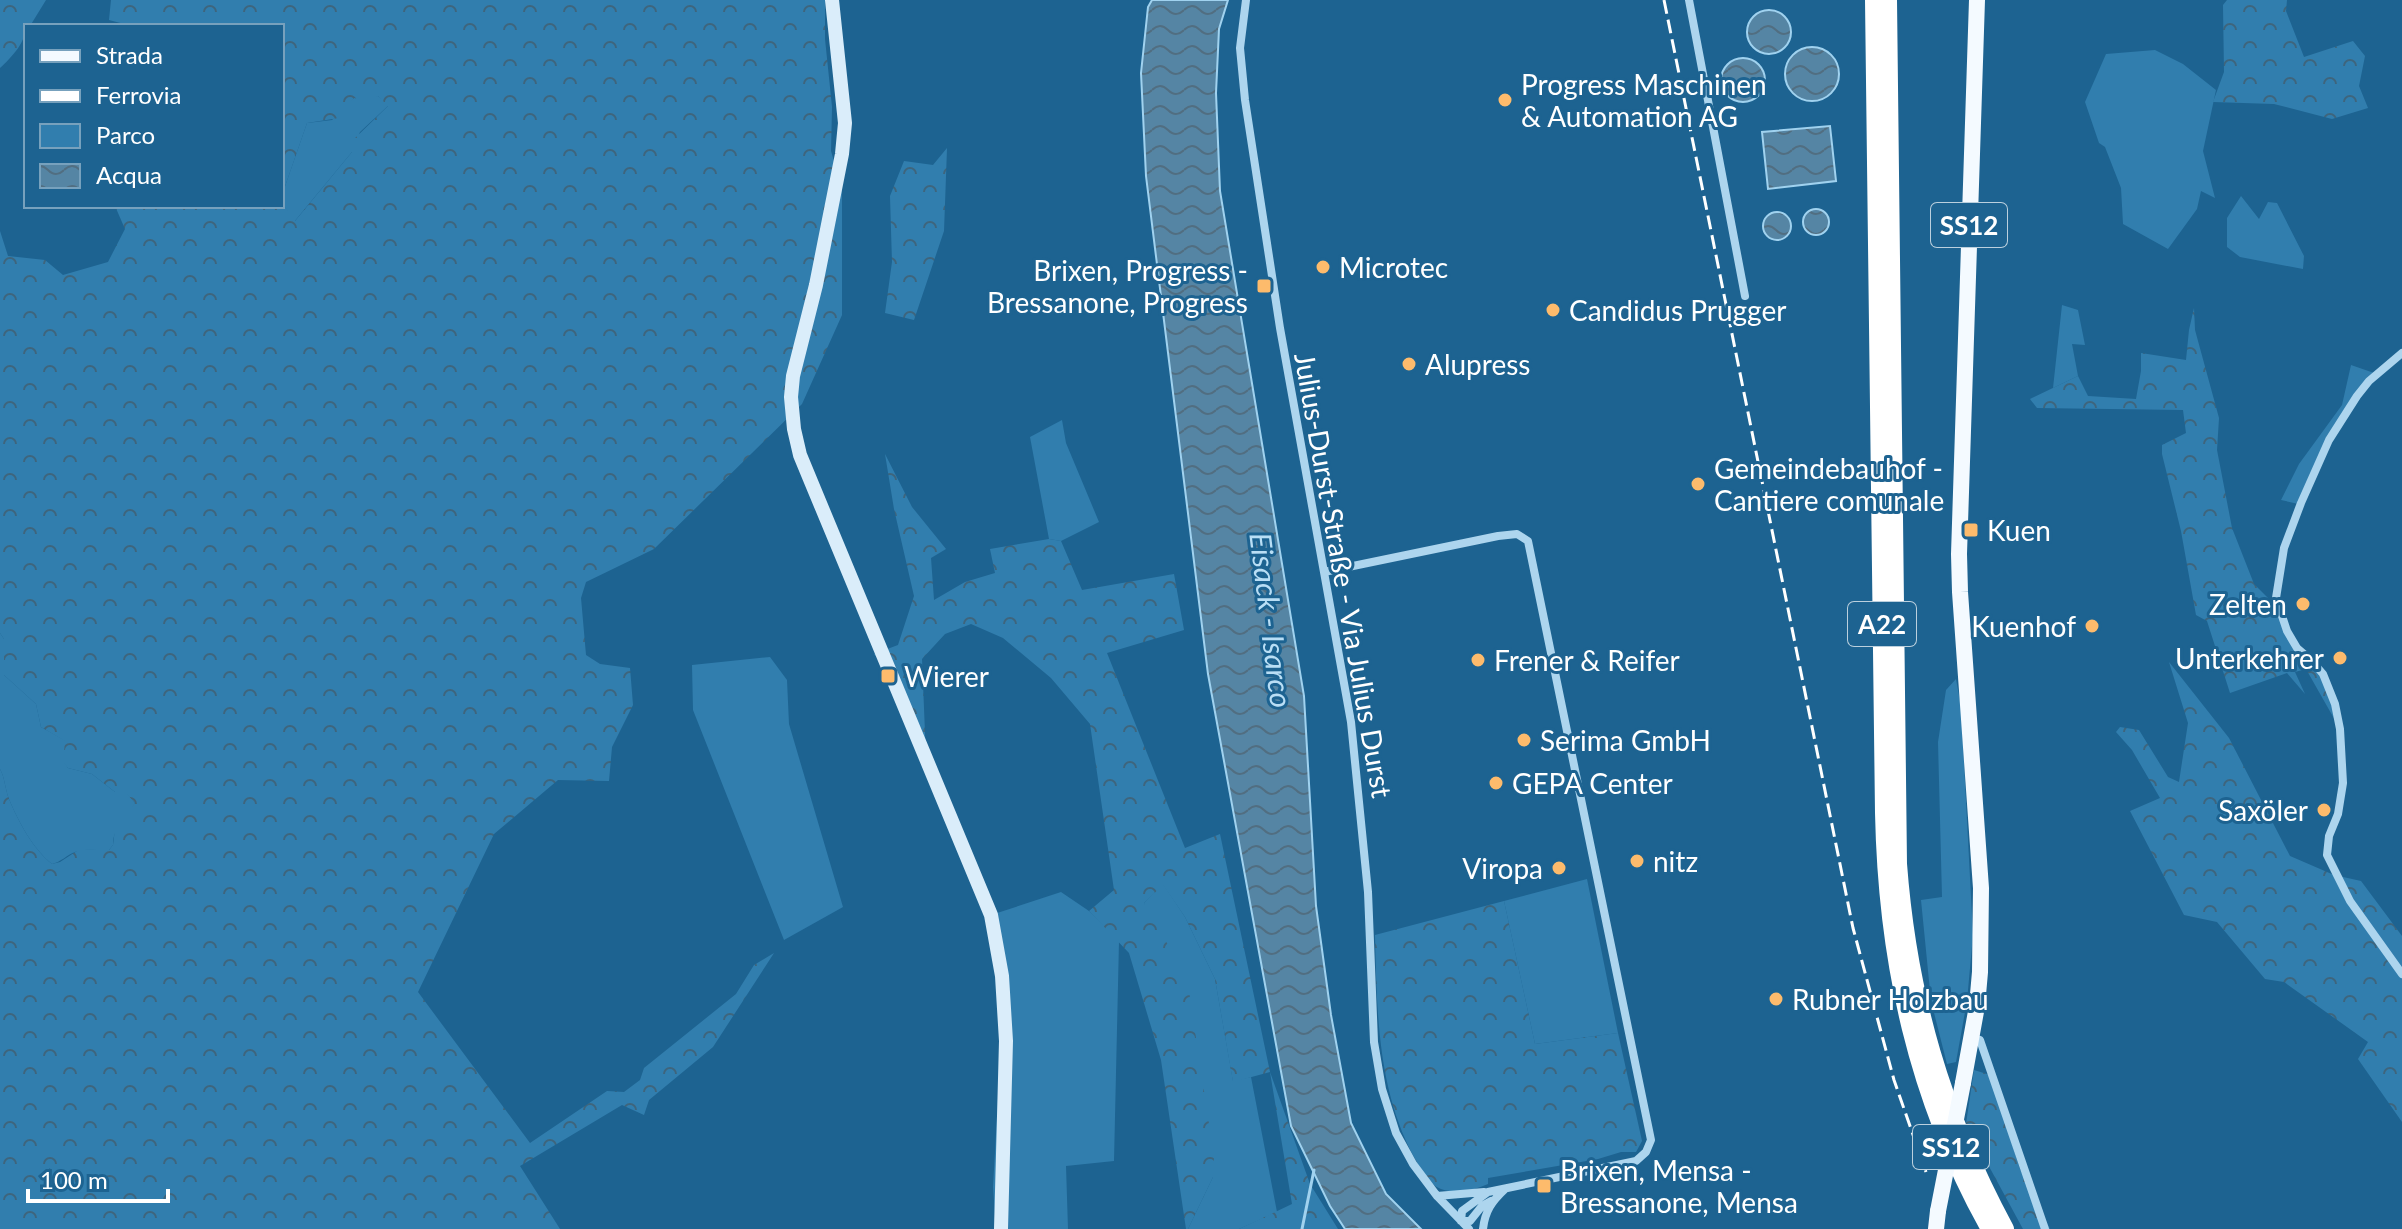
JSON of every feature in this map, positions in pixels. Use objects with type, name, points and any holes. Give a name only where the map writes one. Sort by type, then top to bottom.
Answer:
[{"type":"highway","name":"A22","points":[[1874,0],[1884,813],[1888,904],[1901,988],[1927,1088],[1954,1156],[1990,1229]]},
{"type":"highway","name":"A22","points":[[1888,0],[1901,901],[1913,985],[1931,1057],[1965,1150],[2005,1229]]},
{"type":"main road","name":"SS12","points":[[1936,1229],[1971,1038],[1982,933],[1959,554],[1977,0]]},
{"type":"street","points":[[832,0],[845,123],[842,154],[816,285],[793,376],[794,429],[800,455],[991,915],[1005,1003],[1001,1229]]},
{"type":"street","name":"Julius-Durst-Straße - Via Julius Durst","points":[[1246,0],[1240,48],[1243,88],[1280,328],[1351,722],[1368,892],[1374,1042],[1382,1089],[1396,1133],[1413,1164],[1437,1196],[1469,1229]]},
{"type":"street","points":[[1689,0],[1745,296]]},
{"type":"street","points":[[2402,353],[2363,389],[2329,440],[2284,548],[2276,590],[2277,607],[2287,631],[2297,648],[2323,674],[2335,704],[2340,729],[2343,783],[2327,855],[2350,901],[2402,974]]},
{"type":"street","points":[[1324,572],[1498,536],[1517,534],[1528,541],[1651,1140],[1646,1152],[1636,1161],[1506,1189],[1490,1196],[1437,1196]]},
{"type":"street","points":[[1971,1038],[1980,1040],[2045,1229]]},
{"type":"street","points":[[1461,1221],[1470,1221],[1490,1196]]},
{"type":"street","points":[[1483,1229],[1490,1196]]},
{"type":"green space","points":[[0,0],[46,0],[31,24],[24,24],[24,38],[18,49],[0,68]]},
{"type":"green space","points":[[111,0],[825,0],[825,39],[832,107],[831,151],[842,189],[842,315],[802,404],[654,549],[586,582],[581,598],[586,655],[600,664],[630,668],[633,705],[612,747],[609,781],[558,780],[494,834],[418,992],[530,1143],[607,1091],[624,1092],[640,1080],[644,1068],[736,994],[754,965],[774,953],[713,1047],[649,1100],[644,1115],[622,1105],[520,1166],[560,1229],[0,1229],[0,769],[9,799],[22,825],[32,843],[52,864],[80,849],[109,850],[113,845],[115,829],[135,803],[126,793],[115,792],[92,774],[68,768],[63,762],[65,741],[41,727],[36,704],[4,675],[4,639],[0,633],[0,231],[8,256],[45,260],[63,275],[108,262],[125,229],[116,208],[284,208],[284,205],[295,221],[352,152],[352,141],[388,106],[378,96],[367,101],[354,98],[339,118],[307,123],[284,189],[284,24],[124,24],[109,20]]},
{"type":"green space","points":[[2227,0],[2287,0],[2286,11],[2304,57],[2353,41],[2365,56],[2359,86],[2368,108],[2332,119],[2274,104],[2213,102],[2224,72],[2223,5]]},
{"type":"green space","points":[[2155,50],[2183,64],[2216,90],[2203,151],[2215,198],[2201,191],[2197,209],[2168,249],[2123,224],[2121,188],[2105,147],[2099,143],[2085,102],[2106,54]]},
{"type":"green space","points":[[378,96],[389,105],[360,132],[352,152],[294,222],[284,205],[284,189],[307,123],[332,120],[354,98]]},
{"type":"green space","points":[[947,148],[944,231],[914,320],[885,313],[892,262],[890,196],[904,161],[933,165]]},
{"type":"green space","points":[[2241,196],[2259,219],[2268,202],[2277,203],[2304,256],[2303,269],[2240,257],[2227,247],[2227,218]]},
{"type":"green space","points":[[2062,305],[2078,310],[2085,345],[2072,344],[2078,376],[2053,388]]},
{"type":"green space","points":[[2194,308],[2195,330],[2219,418],[2217,450],[2232,528],[2254,584],[2277,607],[2287,631],[2323,674],[2340,729],[2306,669],[2295,672],[2305,694],[2287,673],[2230,693],[2207,621],[2196,615],[2181,531],[2162,454],[2162,445],[2186,433],[2183,410],[2037,408],[2030,399],[2078,376],[2088,396],[2136,399],[2141,353],[2186,360]]},
{"type":"green space","points":[[2351,365],[2377,374],[2334,436],[2303,505],[2281,500],[2299,464],[2342,405]]},
{"type":"green space","points":[[1062,420],[1066,443],[1099,522],[1061,541],[1049,539],[1030,437]]},
{"type":"green space","points":[[885,454],[912,507],[946,549],[931,558],[934,600],[965,582],[995,573],[990,549],[1049,539],[1061,541],[1082,590],[1174,574],[1184,630],[1107,653],[1185,848],[1220,834],[1270,1072],[1233,1082],[1215,979],[1185,917],[1163,885],[1144,903],[1187,978],[1214,1157],[1213,1177],[1188,1229],[1161,1060],[1129,953],[1089,911],[1114,890],[1090,724],[1051,678],[1003,638],[971,624],[945,634],[922,659],[926,758],[892,674],[874,654],[898,645],[914,596]]},
{"type":"green space","points":[[0,633],[4,639],[4,675],[36,704],[41,727],[66,741],[64,762],[68,768],[92,774],[115,792],[126,792],[135,803],[118,827],[109,850],[79,851],[52,864],[32,843],[17,816],[0,769]]},
{"type":"green space","points":[[770,657],[787,680],[789,724],[843,907],[784,940],[693,710],[692,665]]},
{"type":"green space","points":[[2169,662],[2229,738],[2290,856],[2334,875],[2361,881],[2402,936],[2402,1122],[2358,1059],[2368,1042],[2284,982],[2265,979],[2217,922],[2184,915],[2130,811],[2160,798],[2132,750],[2116,732],[2120,727],[2139,730],[2168,777],[2179,782],[2188,723]]},
{"type":"green space","points":[[1956,679],[1961,706],[1973,935],[1967,1001],[1956,1062],[1947,1064],[1931,1001],[1921,900],[1942,897],[1938,742],[1946,690]]},
{"type":"green space","points":[[1587,879],[1618,1033],[1535,1044],[1504,901]]},
{"type":"green space","points":[[1163,884],[1185,917],[1215,979],[1233,1081],[1251,1077],[1277,1212],[1239,1229],[1188,1229],[1213,1177],[1144,903]]},
{"type":"green space","points":[[1061,892],[1089,911],[1119,941],[1114,1161],[1066,1166],[1068,1229],[996,1229],[993,1187],[1002,1027],[991,915]]},
{"type":"green space","points":[[1504,901],[1535,1044],[1618,1033],[1642,1141],[1636,1152],[1621,1152],[1598,1159],[1488,1178],[1488,1184],[1477,1188],[1447,1191],[1432,1183],[1422,1171],[1402,1131],[1393,1104],[1381,1048],[1375,935]]},
{"type":"green space","points":[[1974,1070],[1990,1075],[2020,1169],[2050,1229],[2023,1229],[1966,1124]]},
{"type":"green space","points":[[1270,1072],[1310,1184],[1338,1229],[1239,1229],[1292,1204]]},
{"type":"water","name":"Eisack - Isarco","points":[[1152,0],[1228,0],[1219,29],[1216,93],[1220,191],[1304,696],[1316,906],[1331,1015],[1351,1123],[1386,1194],[1421,1229],[1345,1229],[1330,1206],[1291,1126],[1208,674],[1146,176],[1141,73],[1148,7]]},
{"type":"water","points":[[1769,10],[1784,17],[1791,32],[1784,47],[1769,54],[1754,47],[1747,32],[1754,17]]},
{"type":"water","points":[[1812,47],[1831,55],[1839,74],[1831,93],[1812,101],[1793,93],[1785,74],[1793,55]]},
{"type":"water","points":[[1743,58],[1758,65],[1765,80],[1758,95],[1743,102],[1728,95],[1721,80],[1728,65]]},
{"type":"water","points":[[1830,126],[1836,181],[1768,189],[1762,132]]},
{"type":"water","points":[[1816,209],[1825,213],[1829,222],[1825,231],[1816,235],[1807,231],[1803,222],[1807,213]]},
{"type":"water","points":[[1777,212],[1787,216],[1791,226],[1787,236],[1777,240],[1767,236],[1763,226],[1767,216]]},
{"type":"waterway","points":[[1302,1229],[1314,1170]]},
{"type":"railway","points":[[1664,0],[1853,928],[1894,1080],[1926,1172]]},
{"type":"place","name":"Progress Maschinen & Automation AG","points":[[1505,100]]},
{"type":"place","name":"Microtec","points":[[1323,267]]},
{"type":"place","name":"Brixen, Progress - Bressanone, Progress","points":[[1264,286]]},
{"type":"place","name":"Candidus Prugger","points":[[1553,310]]},
{"type":"place","name":"Alupress","points":[[1409,364]]},
{"type":"place","name":"Gemeindebauhof - Cantiere comunale","points":[[1698,484]]},
{"type":"place","name":"Kuen","points":[[1971,530]]},
{"type":"place","name":"Zelten","points":[[2303,604]]},
{"type":"place","name":"Kuenhof","points":[[2092,626]]},
{"type":"place","name":"Unterkehrer","points":[[2340,658]]},
{"type":"place","name":"Frener & Reifer","points":[[1478,660]]},
{"type":"place","name":"Wierer","points":[[888,676]]},
{"type":"place","name":"Serima GmbH","points":[[1524,740]]},
{"type":"place","name":"GEPA Center","points":[[1496,783]]},
{"type":"place","name":"Saxöler","points":[[2324,810]]},
{"type":"place","name":"nitz","points":[[1637,861]]},
{"type":"place","name":"Viropa","points":[[1559,868]]},
{"type":"place","name":"Rubner Holzbau","points":[[1776,999]]},
{"type":"place","name":"Brixen, Mensa - Bressanone, Mensa","points":[[1544,1186]]}]
